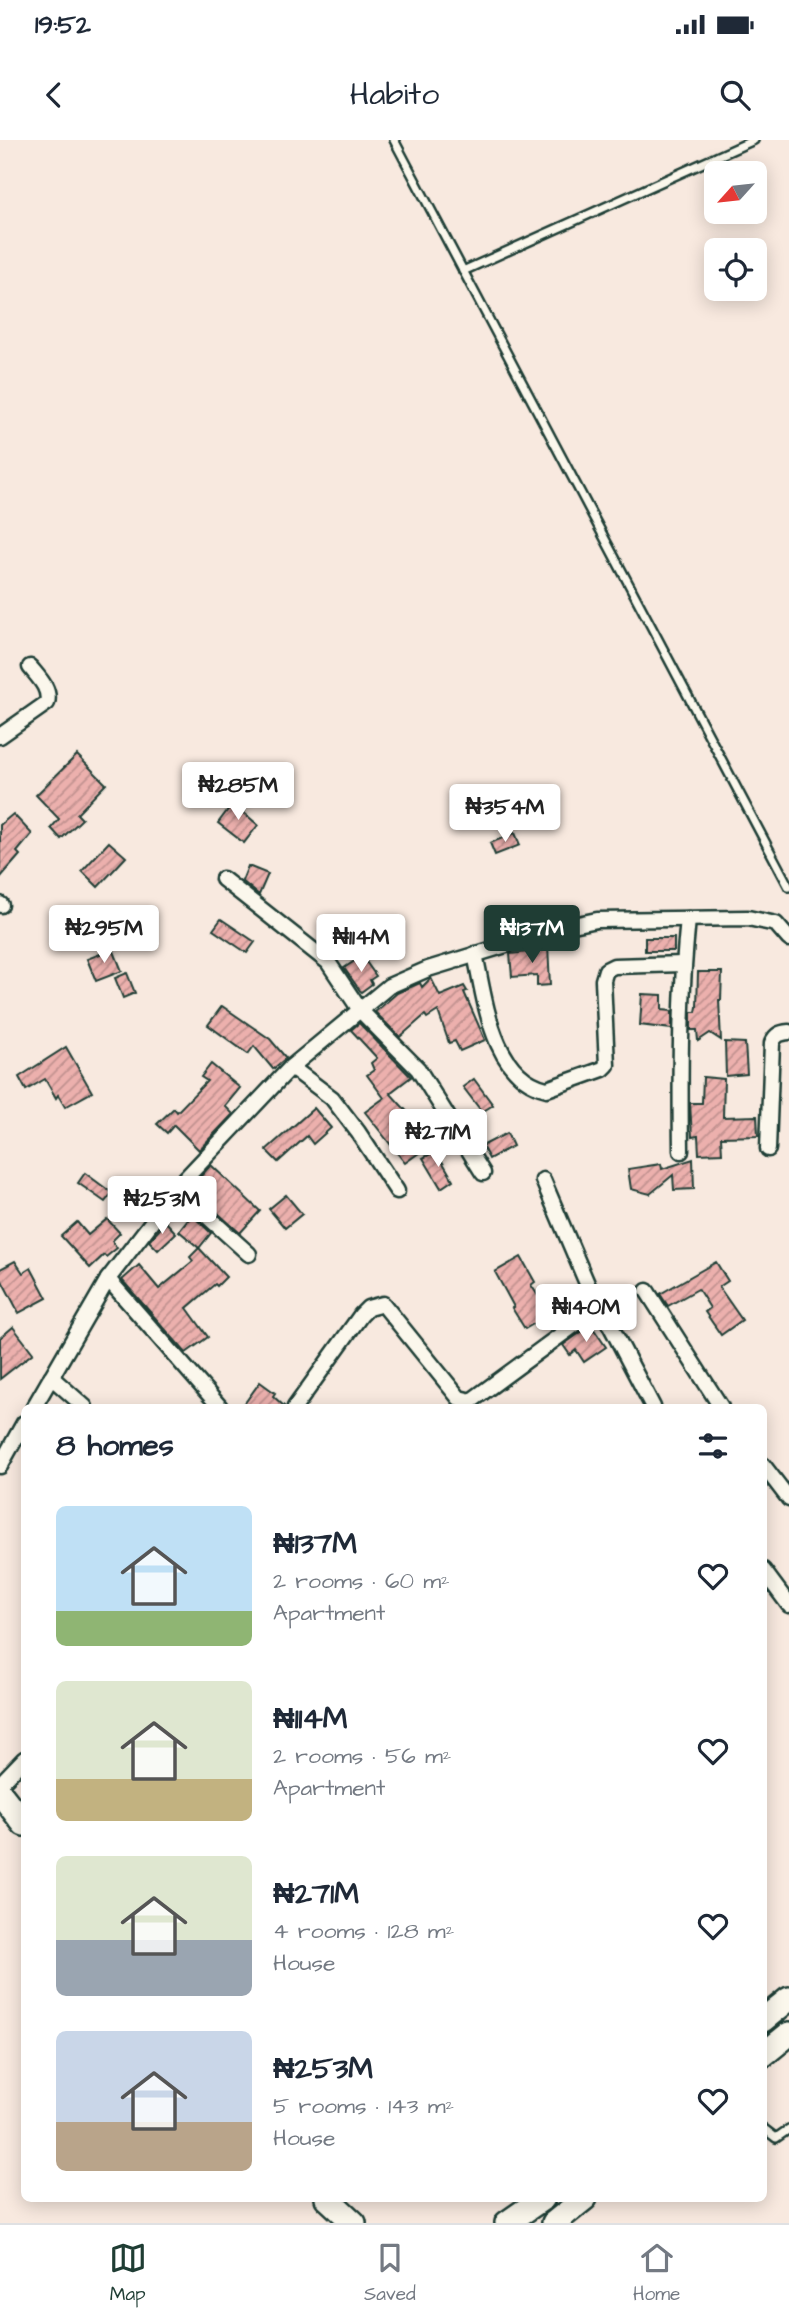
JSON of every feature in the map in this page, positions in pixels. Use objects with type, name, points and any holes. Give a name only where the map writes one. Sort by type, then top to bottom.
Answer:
[{"type":"main road","points":[[0,1793],[21,1820]]},
{"type":"main road","points":[[767,2017],[789,1999]]},
{"type":"main road","points":[[767,2052],[789,2034]]},
{"type":"main road","points":[[326,2202],[336,2223]]},
{"type":"main road","points":[[329,2202],[354,2223]]},
{"type":"main road","points":[[507,2223],[537,2202]]},
{"type":"main road","points":[[554,2223],[580,2202]]},
{"type":"street","points":[[0,736],[47,703],[49,696],[46,688],[30,667]]},
{"type":"street","points":[[223,879],[328,962],[360,1010],[418,1069],[483,1173]]},
{"type":"street","points":[[681,1151],[679,1064],[683,964],[688,919]]},
{"type":"street","points":[[36,1404],[107,1279],[177,1189],[291,1066],[389,986],[475,954],[597,920],[762,919],[776,924],[789,939]]},
{"type":"street","points":[[475,954],[496,1043],[518,1073],[529,1082],[547,1089],[603,1069],[607,1065],[603,980],[606,970],[614,966],[683,964]]},
{"type":"street","points":[[768,1149],[772,1042],[779,1033],[789,1032]]},
{"type":"street","points":[[291,1066],[331,1098],[358,1132],[397,1191]]},
{"type":"street","points":[[543,1180],[600,1314]]},
{"type":"street","points":[[177,1189],[249,1254]]},
{"type":"street","points":[[107,1279],[217,1404]]},
{"type":"street","points":[[647,1291],[719,1404]]},
{"type":"street","points":[[297,1404],[361,1315],[375,1304],[383,1304],[459,1398],[471,1401],[593,1312],[600,1314],[607,1319],[651,1404]]},
{"type":"street","points":[[51,1377],[82,1404]]},
{"type":"street","points":[[0,1466],[21,1428]]},
{"type":"street","points":[[767,1470],[789,1499]]},
{"type":"street","points":[[767,1575],[787,1599]]},
{"type":"street","points":[[0,1784],[21,1762]]},
{"type":"lane","points":[[394,140],[789,887]]},
{"type":"lane","points":[[463,271],[754,140]]},
{"type":"lane","points":[[767,2131],[776,2138],[789,2129]]},
{"type":"building","points":[[77,755],[106,784],[77,814],[82,819],[61,839],[51,828],[59,819],[36,795]]},
{"type":"building","points":[[236,799],[246,807],[243,812],[258,825],[244,843],[218,823]]},
{"type":"building","points":[[13,814],[32,834],[17,852],[20,855],[0,878],[0,825]]},
{"type":"building","points":[[515,833],[520,845],[495,855],[490,843]]},
{"type":"building","points":[[109,842],[126,857],[98,887],[82,871]]},
{"type":"building","points":[[248,866],[268,874],[259,895],[242,881]]},
{"type":"building","points":[[221,919],[255,942],[247,953],[213,930]]},
{"type":"building","points":[[645,938],[674,938],[674,951],[645,951]]},
{"type":"building","points":[[548,945],[550,985],[537,986],[537,975],[512,977],[510,954],[536,951],[536,946]]},
{"type":"building","points":[[113,949],[122,971],[96,981],[87,959]]},
{"type":"building","points":[[362,956],[376,976],[370,980],[372,984],[361,992],[344,968]]},
{"type":"building","points":[[698,972],[722,972],[719,1000],[721,1040],[710,1033],[698,1041],[697,1030],[691,1030],[691,1012],[696,1012],[697,1007]]},
{"type":"building","points":[[127,973],[135,993],[123,998],[115,978]]},
{"type":"building","points":[[431,978],[440,996],[464,986],[467,991],[464,992],[485,1040],[460,1051],[455,1041],[449,1043],[438,1011],[427,1018],[425,1015],[400,1037],[375,1012],[397,993],[420,983],[422,987]]},
{"type":"building","points":[[642,994],[662,995],[662,1010],[672,1011],[672,1029],[640,1025]]},
{"type":"building","points":[[222,1006],[270,1039],[286,1058],[273,1069],[254,1046],[248,1054],[208,1025]]},
{"type":"building","points":[[359,1023],[411,1077],[390,1093],[412,1117],[404,1125],[423,1150],[405,1163],[365,1112],[384,1098],[367,1075],[374,1070],[371,1063],[377,1058],[351,1030]]},
{"type":"building","points":[[725,1042],[745,1043],[747,1074],[726,1076]]},
{"type":"building","points":[[66,1047],[92,1092],[65,1107],[45,1079],[26,1090],[19,1077]]},
{"type":"building","points":[[211,1064],[240,1088],[225,1106],[233,1114],[199,1150],[174,1125],[167,1133],[157,1124],[174,1108],[177,1112],[207,1081],[201,1077]]},
{"type":"building","points":[[703,1077],[724,1079],[723,1117],[757,1116],[758,1136],[721,1137],[722,1153],[699,1154],[698,1136],[692,1137],[690,1103],[702,1103]]},
{"type":"building","points":[[474,1079],[493,1105],[482,1112],[463,1087]]},
{"type":"building","points":[[314,1108],[331,1128],[313,1144],[307,1136],[278,1162],[266,1150]]},
{"type":"building","points":[[507,1133],[513,1146],[489,1159],[482,1146]]},
{"type":"building","points":[[436,1151],[453,1180],[441,1188],[423,1158]]},
{"type":"building","points":[[693,1159],[694,1189],[674,1190],[673,1175],[650,1194],[631,1189],[628,1169],[661,1164],[662,1169]]},
{"type":"building","points":[[211,1165],[260,1211],[240,1233],[190,1188]]},
{"type":"building","points":[[85,1173],[112,1193],[105,1202],[78,1183]]},
{"type":"building","points":[[286,1195],[302,1214],[285,1228],[269,1209]]},
{"type":"building","points":[[192,1215],[211,1233],[199,1248],[179,1231]]},
{"type":"building","points":[[107,1219],[120,1233],[112,1241],[117,1248],[106,1257],[104,1255],[90,1268],[61,1236],[77,1222],[88,1235]]},
{"type":"building","points":[[166,1222],[176,1233],[158,1250],[149,1241]]},
{"type":"building","points":[[199,1248],[226,1277],[187,1308],[208,1337],[186,1353],[122,1280],[139,1265],[159,1289],[193,1261],[190,1257]]},
{"type":"building","points":[[521,1257],[535,1282],[531,1285],[550,1314],[525,1329],[495,1272]]},
{"type":"building","points":[[15,1261],[23,1273],[31,1268],[47,1298],[19,1313],[0,1277],[0,1269]]},
{"type":"building","points":[[716,1262],[728,1281],[719,1287],[742,1320],[721,1335],[705,1312],[710,1308],[698,1289],[668,1306],[660,1294]]},
{"type":"building","points":[[591,1325],[606,1347],[584,1362],[576,1350],[570,1355],[563,1345]]},
{"type":"building","points":[[13,1327],[33,1353],[0,1379],[0,1338]]},
{"type":"building","points":[[260,1382],[275,1393],[273,1396],[282,1404],[244,1404]]}]
